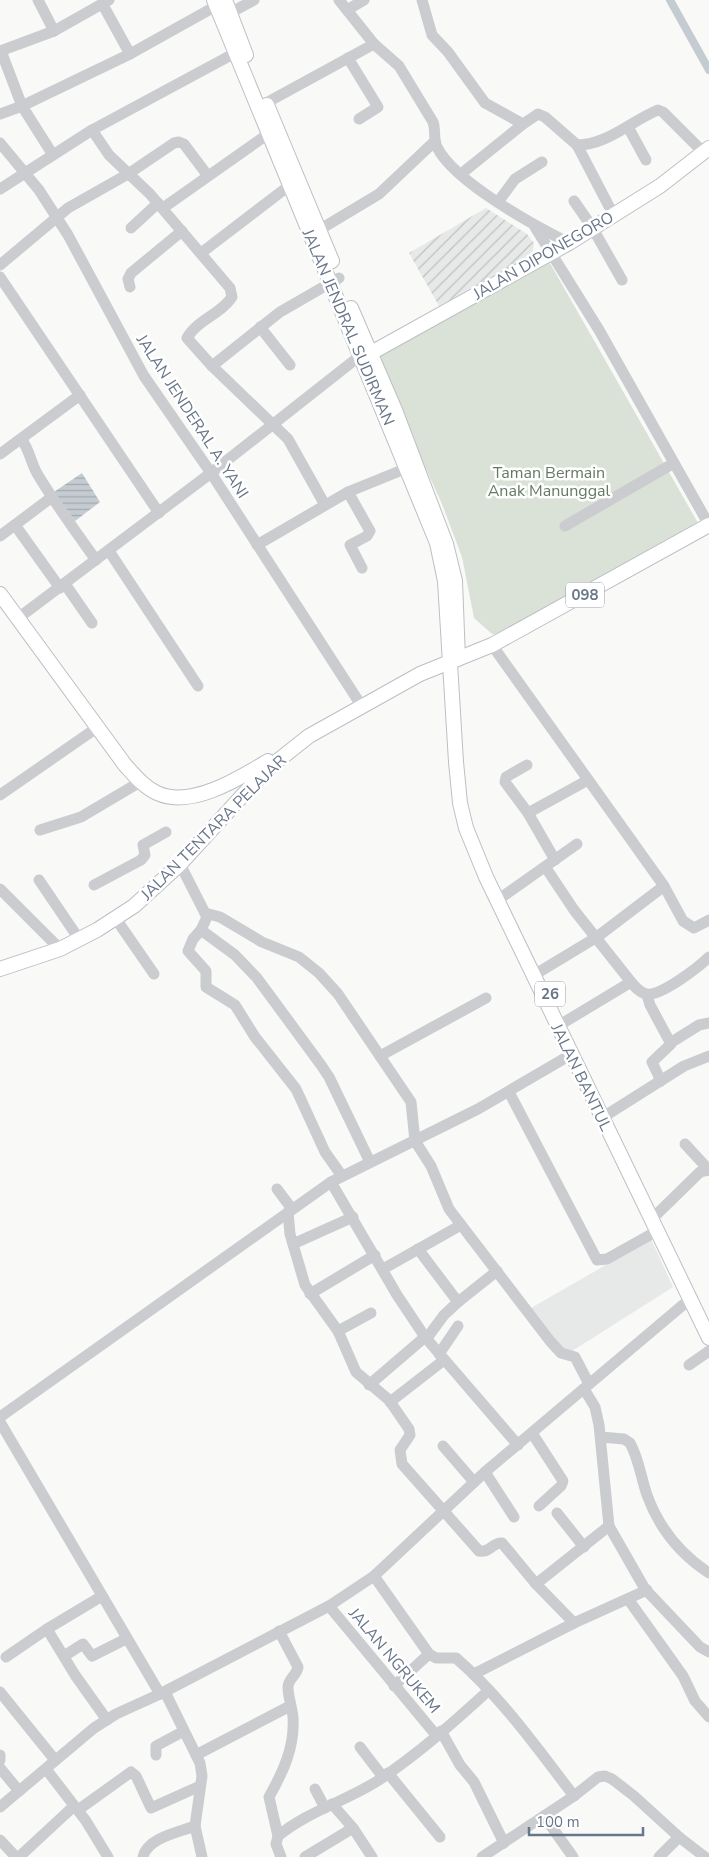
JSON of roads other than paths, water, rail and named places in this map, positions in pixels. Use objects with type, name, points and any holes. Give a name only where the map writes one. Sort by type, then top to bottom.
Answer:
[{"type":"main road","name":"JALAN JENDRAL SUDIRMAN","points":[[218,2],[236,7],[268,134],[335,281],[430,499],[452,561],[456,592],[454,662]]},
{"type":"main road","name":"JALAN JENDRAL SUDIRMAN","points":[[218,2],[235,53],[260,97],[319,230],[335,281]]},
{"type":"main road","name":"JALAN DIPONEGORO","points":[[366,354],[569,243],[660,186],[706,150]]},
{"type":"main road","name":"JALAN JENDRAL SUDIRMAN","points":[[366,354],[441,558],[454,662]]},
{"type":"main road","name":"098","points":[[454,662],[492,645],[709,525]]},
{"type":"main road","points":[[0,594],[140,782],[158,794],[190,797],[208,792],[253,770],[309,736]]},
{"type":"main road","name":"JALAN TENTARA PELAJAR","points":[[0,969],[60,949],[116,918],[148,894],[180,864],[266,770],[309,736],[361,705],[420,674],[454,662]]},
{"type":"main road","name":"JALAN BANTUL","points":[[454,662],[469,806],[483,854],[539,972],[572,1054],[709,1338]]},
{"type":"main road","name":"JALAN BANTUL","points":[[454,662],[457,781],[466,828],[483,871],[608,1114],[709,1321]]},
{"type":"street","points":[[38,0],[54,31]]},
{"type":"street","points":[[236,7],[254,0]]},
{"type":"street","points":[[339,0],[374,44],[400,66],[433,122],[436,129],[435,141],[443,156],[461,174],[498,202],[534,226],[569,243]]},
{"type":"street","points":[[347,10],[364,0]]},
{"type":"street","points":[[422,0],[432,35],[448,52],[485,103],[523,124]]},
{"type":"street","points":[[53,155],[22,106],[0,51],[54,31],[106,2],[130,54]]},
{"type":"street","points":[[0,114],[22,106],[130,54],[218,2]]},
{"type":"street","points":[[260,97],[348,58],[374,44]]},
{"type":"street","points":[[0,188],[92,130],[235,53]]},
{"type":"street","points":[[348,58],[378,107],[360,119]]},
{"type":"street","points":[[577,144],[591,144],[628,127],[658,110],[663,112],[706,150]]},
{"type":"street","points":[[461,174],[523,124],[535,115],[541,114],[577,144],[613,214]]},
{"type":"street","points":[[628,127],[646,160]]},
{"type":"street","points":[[92,130],[109,155],[160,205],[232,291],[232,296],[226,306],[192,330],[187,337],[190,343],[212,366],[273,423],[292,445],[310,482],[325,505]]},
{"type":"street","points":[[131,228],[160,205],[208,176],[268,134]]},
{"type":"street","points":[[319,230],[379,194],[435,141]]},
{"type":"street","points":[[2,259],[68,208],[179,142],[208,176]]},
{"type":"street","name":"JALAN JENDERAL A. YANI","points":[[0,143],[25,171],[57,218],[144,376],[211,473],[361,705]]},
{"type":"street","points":[[498,202],[515,179],[542,162]]},
{"type":"street","points":[[201,253],[290,185]]},
{"type":"street","points":[[574,201],[592,227],[622,280]]},
{"type":"street","points":[[534,226],[552,253],[709,525]]},
{"type":"street","points":[[130,288],[128,279],[131,273],[182,232]]},
{"type":"street","points":[[0,276],[159,513]]},
{"type":"street","points":[[212,366],[280,312],[335,281]]},
{"type":"street","points":[[260,327],[290,364]]},
{"type":"street","points":[[17,619],[63,586],[273,423],[366,354]]},
{"type":"street","points":[[0,454],[22,440],[80,395]]},
{"type":"street","points":[[22,440],[31,454],[35,470],[96,560]]},
{"type":"street","points":[[565,526],[674,463]]},
{"type":"street","points":[[257,546],[348,492],[407,468]]},
{"type":"street","points":[[348,492],[370,531],[370,534],[350,545],[362,568]]},
{"type":"street","points":[[0,536],[52,497]]},
{"type":"street","points":[[15,525],[92,622]]},
{"type":"street","points":[[109,551],[198,686]]},
{"type":"street","points":[[492,645],[664,886],[683,921],[688,926],[696,927],[709,920]]},
{"type":"street","points":[[0,795],[98,727]]},
{"type":"street","points":[[527,765],[505,780],[528,813],[574,910],[636,988],[648,994],[674,983],[709,957]]},
{"type":"street","points":[[528,813],[588,780]]},
{"type":"street","points":[[40,830],[81,817],[140,782]]},
{"type":"street","points":[[94,885],[141,860],[145,855],[142,847],[166,832]]},
{"type":"street","points":[[502,897],[577,844]]},
{"type":"street","points":[[180,864],[207,920],[193,939],[188,952],[206,971],[206,987],[235,1005],[255,1037],[296,1090],[326,1152],[353,1217],[397,1295],[426,1338],[518,1445]]},
{"type":"street","points":[[39,880],[79,940]]},
{"type":"street","points":[[539,972],[597,937],[664,886]]},
{"type":"street","points":[[0,889],[60,949]]},
{"type":"street","points":[[205,913],[220,918],[262,942],[290,953],[309,964],[338,994],[411,1102],[415,1141],[431,1166],[444,1199],[461,1225],[550,1341],[561,1353],[575,1357],[595,1407],[601,1437],[603,1477],[609,1526],[645,1588],[700,1647],[709,1652]]},
{"type":"street","points":[[116,918],[154,974]]},
{"type":"street","points":[[201,930],[234,955],[257,978],[329,1076],[370,1162]]},
{"type":"street","points":[[561,1024],[631,982]]},
{"type":"street","points":[[648,994],[650,1005],[672,1044],[652,1062],[661,1081]]},
{"type":"street","points":[[380,1056],[486,998]]},
{"type":"street","points":[[675,1040],[699,1025],[709,1023]]},
{"type":"street","points":[[0,1417],[124,1331],[290,1210],[337,1179],[415,1141],[508,1092],[572,1054]]},
{"type":"street","points":[[608,1114],[684,1066],[709,1056]]},
{"type":"street","points":[[508,1092],[598,1260],[607,1259],[657,1231]]},
{"type":"street","points":[[685,1144],[709,1170]]},
{"type":"street","points":[[657,1214],[700,1172],[709,1170]]},
{"type":"street","points":[[277,1189],[290,1210],[293,1244],[310,1294],[338,1331],[356,1372],[390,1402],[410,1432],[400,1450],[402,1464],[480,1551],[487,1551],[498,1543],[502,1543],[536,1584],[574,1623]]},
{"type":"street","points":[[293,1244],[353,1217]]},
{"type":"street","points":[[383,1269],[461,1225]]},
{"type":"street","points":[[418,1249],[458,1302]]},
{"type":"street","points":[[310,1294],[375,1256]]},
{"type":"street","points":[[369,1385],[426,1338],[458,1302],[497,1271]]},
{"type":"street","points":[[0,1807],[55,1760],[107,1720],[329,1606],[374,1576],[485,1472],[690,1299]]},
{"type":"street","points":[[338,1331],[371,1313]]},
{"type":"street","points":[[390,1402],[442,1357],[458,1326]]},
{"type":"street","points":[[689,1365],[709,1351]]},
{"type":"street","points":[[0,1422],[126,1638],[162,1693],[196,1755],[202,1776],[195,1826],[202,1857]]},
{"type":"street","points":[[532,1434],[563,1481],[561,1486],[539,1506]]},
{"type":"street","points":[[601,1437],[624,1439],[630,1443],[647,1495],[663,1529],[670,1540],[709,1573]]},
{"type":"street","points":[[443,1446],[474,1482]]},
{"type":"street","points":[[485,1472],[514,1517]]},
{"type":"street","points":[[557,1513],[584,1547]]},
{"type":"street","points":[[536,1584],[609,1526]]},
{"type":"street","points":[[374,1576],[429,1654],[436,1658],[456,1658],[474,1674],[513,1717],[574,1796]]},
{"type":"street","points":[[474,1674],[574,1623],[628,1599],[645,1588]]},
{"type":"street","points":[[2,1657],[102,1596]]},
{"type":"street","points":[[628,1599],[683,1676],[696,1701],[709,1717]]},
{"type":"street","name":"JALAN NGRUKEM","points":[[329,1606],[394,1686],[439,1733],[460,1765],[474,1782],[504,1842]]},
{"type":"street","points":[[47,1629],[107,1720]]},
{"type":"street","points":[[279,1631],[298,1667],[295,1676],[288,1683],[293,1716],[292,1738],[287,1762],[278,1784],[269,1797],[278,1836],[276,1844],[280,1857]]},
{"type":"street","points":[[64,1656],[83,1644],[92,1656],[126,1638]]},
{"type":"street","points":[[394,1686],[429,1654]]},
{"type":"street","points":[[278,1836],[293,1824],[385,1775],[439,1733],[489,1690]]},
{"type":"street","points":[[0,1692],[55,1760]]},
{"type":"street","points":[[196,1755],[290,1706]]},
{"type":"street","points":[[156,1755],[156,1746],[184,1731]]},
{"type":"street","points":[[360,1747],[440,1837]]},
{"type":"street","points":[[0,1755],[0,1760]]},
{"type":"street","points":[[0,1768],[19,1791]]},
{"type":"street","points":[[46,1768],[100,1841],[108,1857]]},
{"type":"street","points":[[0,1840],[17,1857],[76,1808],[131,1772],[136,1776],[152,1808],[200,1786]]},
{"type":"street","points":[[487,1856],[504,1842],[574,1796],[598,1777],[612,1778],[679,1837],[705,1857]]},
{"type":"street","points":[[315,1788],[328,1806],[353,1828],[372,1857]]},
{"type":"street","points":[[544,1816],[573,1857]]},
{"type":"street","points":[[142,1857],[144,1852],[157,1841],[195,1826]]},
{"type":"street","points":[[305,1857],[353,1828]]},
{"type":"street","points":[[659,1857],[679,1837]]},
{"type":"waterway","points":[[670,0],[709,70]]},
{"type":"park label","name":"Taman Bermain Anak Manunggal","points":[[549,481]]}]
